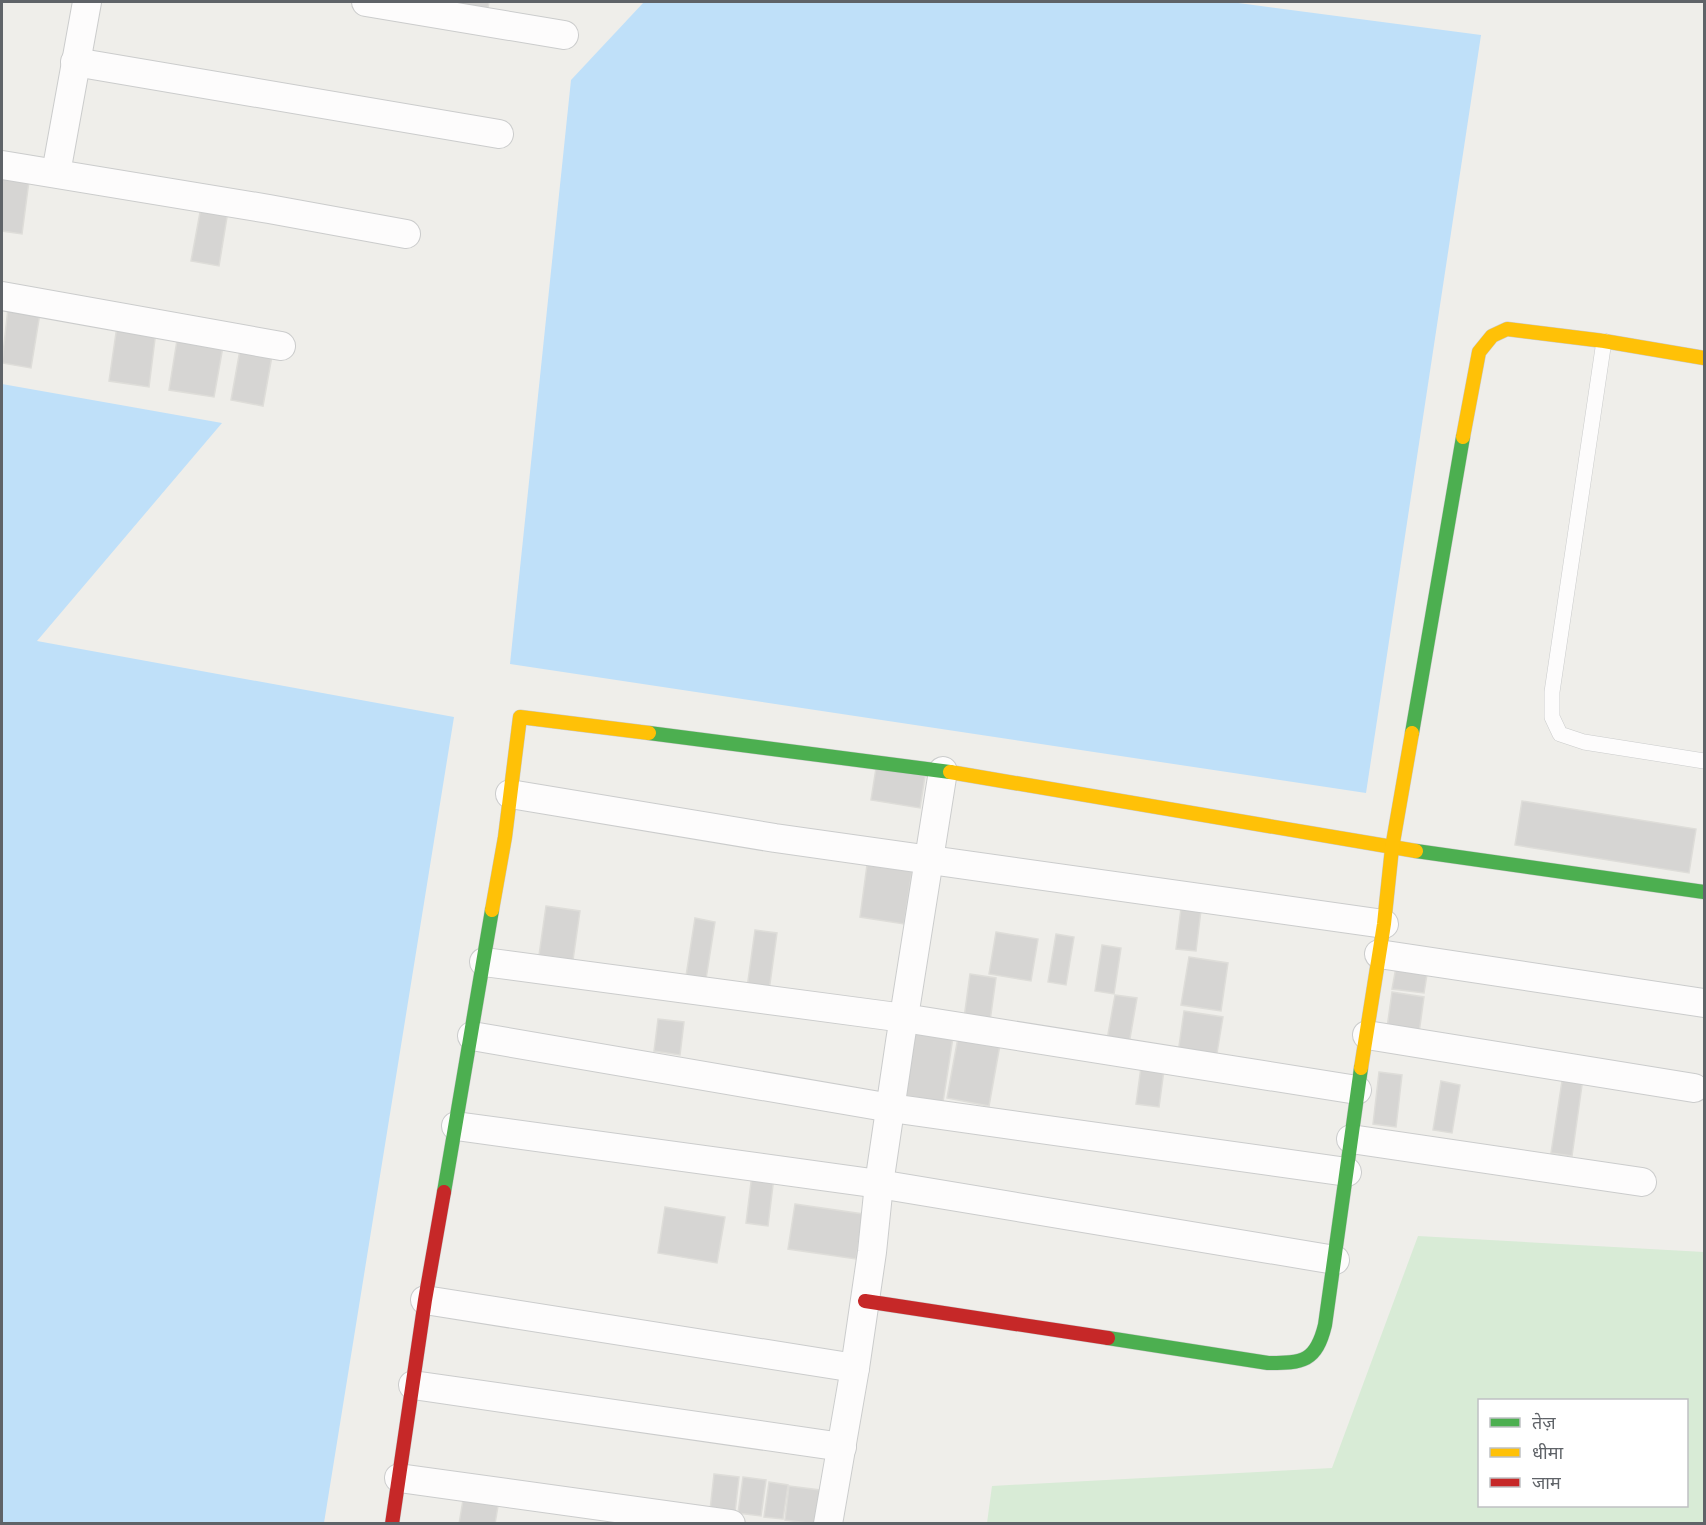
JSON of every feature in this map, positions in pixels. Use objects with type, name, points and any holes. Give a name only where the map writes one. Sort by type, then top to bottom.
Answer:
[{"type":"street","points":[[56,173],[87,2]]},
{"type":"street","points":[[366,2],[564,35]]},
{"type":"street","points":[[75,62],[499,134]]},
{"type":"street","points":[[2,165],[406,234]]},
{"type":"street","points":[[2,296],[281,346]]},
{"type":"street","points":[[865,1302],[1268,1363],[1292,1363],[1307,1359],[1320,1341],[1325,1325],[1357,1090],[1384,924],[1392,848],[1479,352],[1492,336],[1507,329],[1604,341],[1704,358]]},
{"type":"street","points":[[392,1524],[425,1300],[505,837],[520,717],[944,771],[1392,848],[1704,892]]},
{"type":"street","points":[[828,1524],[855,1368],[879,1184],[944,771]]},
{"type":"street","points":[[510,794],[775,838],[1384,924]]},
{"type":"street","points":[[1378,954],[1704,1003]]},
{"type":"street","points":[[484,962],[904,1018],[1357,1090]]},
{"type":"street","points":[[471,1035],[891,1108],[1347,1172]]},
{"type":"street","points":[[1367,1035],[1694,1088]]},
{"type":"street","points":[[456,1126],[879,1184],[1335,1260]]},
{"type":"street","points":[[1351,1139],[1641,1182]]},
{"type":"street","points":[[425,1300],[855,1368]]},
{"type":"street","points":[[413,1385],[842,1447]]},
{"type":"street","points":[[399,1478],[731,1524]]},
{"type":"lane","points":[[1604,341],[1552,692],[1552,717],[1560,734],[1584,742],[1704,761]]},
{"type":"green space","points":[[1418,1236],[1704,1252],[1704,1523],[987,1523],[992,1486],[1332,1468]]},
{"type":"water","points":[[644,2],[1231,2],[1481,35],[1366,793],[510,664],[571,80]]},
{"type":"water","points":[[2,384],[222,423],[37,641],[454,717],[324,1523],[2,1523]]},
{"type":"building","points":[[464,2],[489,2],[488,8],[464,5]]},
{"type":"building","points":[[2,177],[29,181],[22,234],[2,231]]},
{"type":"building","points":[[201,207],[228,211],[219,266],[191,261]]},
{"type":"building","points":[[8,308],[40,313],[31,368],[2,363]]},
{"type":"building","points":[[117,326],[156,331],[149,387],[109,381]]},
{"type":"building","points":[[178,334],[224,341],[214,397],[169,390]]},
{"type":"building","points":[[240,350],[272,356],[263,406],[231,400]]},
{"type":"building","points":[[876,768],[925,776],[920,808],[871,800]]},
{"type":"building","points":[[1522,801],[1696,829],[1689,873],[1515,845]]},
{"type":"building","points":[[867,865],[912,871],[904,924],[860,917]]},
{"type":"building","points":[[1182,900],[1202,902],[1196,951],[1176,949]]},
{"type":"building","points":[[546,906],[580,911],[573,960],[539,955]]},
{"type":"building","points":[[695,918],[715,922],[706,979],[686,976]]},
{"type":"building","points":[[755,930],[777,933],[769,991],[747,988]]},
{"type":"building","points":[[996,932],[1038,939],[1031,981],[989,974]]},
{"type":"building","points":[[1056,934],[1074,937],[1066,985],[1048,982]]},
{"type":"building","points":[[1102,945],[1121,948],[1114,994],[1095,991]]},
{"type":"building","points":[[1189,957],[1228,963],[1221,1011],[1181,1005]]},
{"type":"building","points":[[1397,962],[1428,968],[1424,993],[1392,989]]},
{"type":"building","points":[[970,974],[996,978],[990,1021],[964,1018]]},
{"type":"building","points":[[1392,992],[1424,997],[1419,1033],[1387,1028]]},
{"type":"building","points":[[1115,995],[1137,998],[1129,1044],[1107,1040]]},
{"type":"building","points":[[1184,1011],[1223,1017],[1216,1059],[1178,1053]]},
{"type":"building","points":[[658,1019],[684,1022],[680,1055],[654,1051]]},
{"type":"building","points":[[913,1025],[954,1031],[943,1102],[902,1095]]},
{"type":"building","points":[[959,1032],[1001,1039],[989,1106],[947,1098]]},
{"type":"building","points":[[1141,1067],[1164,1070],[1159,1107],[1136,1104]]},
{"type":"building","points":[[1564,1068],[1584,1071],[1572,1156],[1551,1153]]},
{"type":"building","points":[[1379,1072],[1402,1075],[1396,1127],[1373,1124]]},
{"type":"building","points":[[1441,1081],[1460,1085],[1452,1133],[1433,1130]]},
{"type":"building","points":[[752,1174],[774,1177],[768,1226],[746,1223]]},
{"type":"building","points":[[795,1204],[863,1214],[856,1259],[788,1249]]},
{"type":"building","points":[[665,1207],[725,1217],[717,1263],[658,1253]]},
{"type":"building","points":[[714,1474],[739,1477],[735,1512],[710,1510]]},
{"type":"building","points":[[743,1477],[766,1480],[761,1516],[738,1513]]},
{"type":"building","points":[[769,1482],[788,1485],[783,1519],[764,1517]]},
{"type":"building","points":[[789,1486],[820,1490],[815,1524],[785,1520]]},
{"type":"building","points":[[464,1494],[499,1500],[495,1524],[459,1524]]},
{"type":"traffic: fast","points":[[1412,733],[1463,437]]},
{"type":"traffic: fast","points":[[649,733],[950,772]]},
{"type":"traffic: fast","points":[[1416,851],[1704,892]]},
{"type":"traffic: fast","points":[[444,1192],[492,910]]},
{"type":"traffic: fast","points":[[1108,1338],[1268,1363],[1299,1361],[1312,1353],[1317,1347],[1325,1325],[1361,1068]]},
{"type":"traffic: slow","points":[[1463,437],[1479,352],[1492,336],[1507,329],[1604,341],[1704,358]]},
{"type":"traffic: slow","points":[[492,910],[505,837],[520,717],[649,733]]},
{"type":"traffic: slow","points":[[1361,1068],[1384,924],[1392,848],[1412,733]]},
{"type":"traffic: slow","points":[[950,772],[1416,851]]},
{"type":"traffic: jam","points":[[392,1524],[425,1300],[444,1192]]},
{"type":"traffic: jam","points":[[865,1301],[1108,1338]]}]
